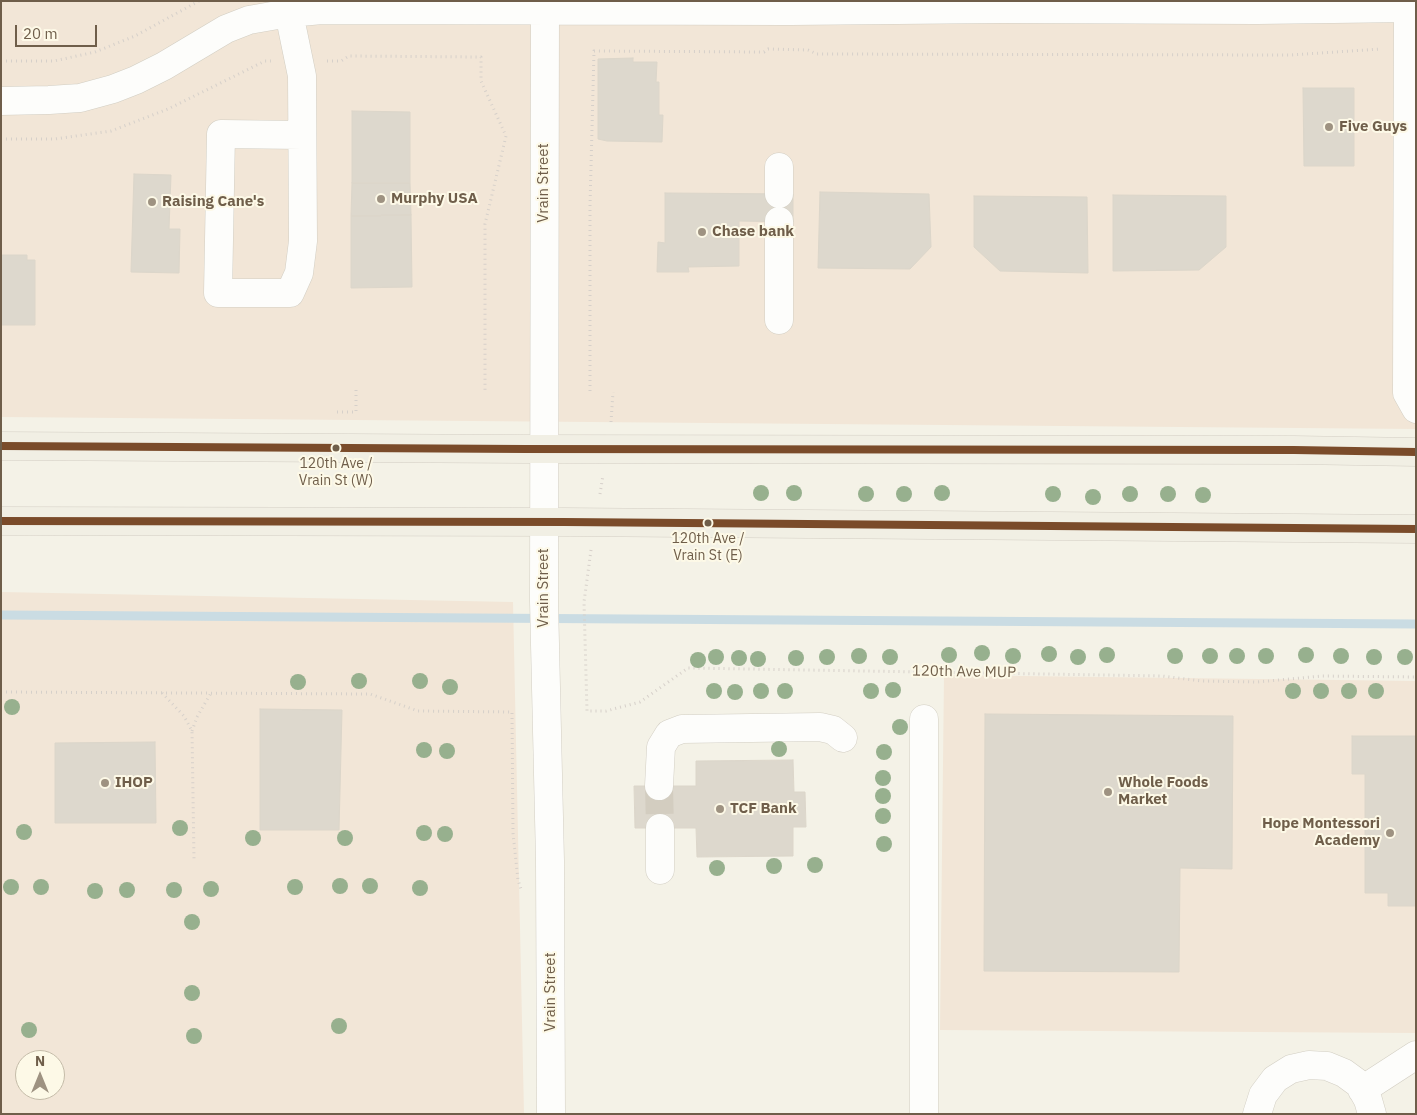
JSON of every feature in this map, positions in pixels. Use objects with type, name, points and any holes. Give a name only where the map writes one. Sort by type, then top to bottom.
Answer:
[{"type":"main road","points":[[1,446],[1416,452]]},
{"type":"main road","points":[[1,522],[544,522],[1416,528]]},
{"type":"street","points":[[1,101],[80,98],[113,90],[164,66],[226,29],[249,20],[289,13],[322,10],[545,6],[780,11],[1408,8],[1407,393],[1416,409]]},
{"type":"street","name":"Vrain Street","points":[[545,6],[544,652],[550,861],[551,1114]]},
{"type":"street","points":[[289,13],[302,76],[303,242],[299,273],[290,293],[218,292],[221,134],[302,135]]},
{"type":"street","points":[[778,221],[778,320]]},
{"type":"street","points":[[924,719],[924,1114]]},
{"type":"street","points":[[659,786],[661,747],[669,734],[682,729],[820,727],[833,730],[843,738]]},
{"type":"street","points":[[660,828],[660,870]]},
{"type":"street","points":[[1257,1114],[1263,1096],[1276,1080],[1291,1069],[1309,1065],[1327,1066],[1344,1073],[1359,1084],[1367,1102],[1416,1055]]},
{"type":"path","points":[[1,61],[54,61],[95,52],[135,36],[199,1]]},
{"type":"path","points":[[590,391],[590,206],[594,51],[764,52],[768,49],[808,50],[817,54],[1291,55],[1386,49]]},
{"type":"path","points":[[1,139],[55,139],[111,130],[168,109],[265,61],[340,61],[349,56],[481,57],[481,81],[506,136],[485,224],[485,390]]},
{"type":"path","points":[[337,412],[356,412],[356,390]]},
{"type":"path","name":"120th Ave MUP","points":[[584,602],[587,711],[606,711],[640,702],[688,668],[1162,676],[1202,682],[1257,682],[1322,676],[1416,677]]},
{"type":"path","points":[[1,692],[370,694],[418,711],[512,712],[514,833],[521,898]]},
{"type":"path","points":[[161,693],[184,716],[192,731]]},
{"type":"path","points":[[194,860],[192,731],[197,717],[211,693]]},
{"type":"shaded area","points":[[1,1],[1416,1],[1416,429],[1,417]]},
{"type":"shaded area","points":[[1,592],[513,602],[524,1114],[1,1114]]},
{"type":"shaded area","points":[[944,675],[1416,681],[1416,1033],[940,1030]]},
{"type":"building","points":[[633,58],[633,62],[657,62],[656,82],[659,82],[659,115],[663,115],[662,142],[607,141],[598,139],[598,59]]},
{"type":"building","name":"Five Guys","points":[[1303,88],[1354,88],[1354,166],[1304,166]]},
{"type":"building","name":"Murphy USA","points":[[352,111],[410,112],[410,183],[352,183]]},
{"type":"building","name":"Raising Cane's","points":[[134,174],[171,175],[169,229],[180,229],[179,273],[131,272]]},
{"type":"building","name":"Murphy USA","points":[[352,183],[410,183],[411,215],[351,216]]},
{"type":"building","points":[[820,192],[929,194],[931,247],[910,269],[818,268]]},
{"type":"building","name":"Chase bank","points":[[665,193],[793,194],[793,222],[739,221],[739,266],[688,267],[689,272],[657,272],[658,242],[665,243]]},
{"type":"building","points":[[1113,195],[1226,196],[1226,247],[1199,270],[1113,271]]},
{"type":"building","points":[[974,196],[1087,197],[1088,273],[1000,271],[974,247]]},
{"type":"building","name":"Murphy USA","points":[[411,215],[412,287],[351,288],[351,216]]},
{"type":"building","points":[[1,255],[27,255],[27,260],[35,260],[35,325],[1,325]]},
{"type":"building","points":[[260,709],[342,710],[339,830],[260,830]]},
{"type":"building","name":"Whole Foods Market","points":[[985,714],[1233,716],[1232,869],[1180,868],[1179,972],[984,971]]},
{"type":"building","name":"Hope Montessori Academy","points":[[1352,736],[1416,736],[1416,906],[1388,906],[1388,893],[1365,893],[1365,774],[1352,774]]},
{"type":"building","name":"IHOP","points":[[155,742],[156,823],[55,823],[55,743]]},
{"type":"building","name":"TCF Bank","points":[[793,760],[794,792],[805,792],[806,827],[793,827],[793,856],[697,857],[696,828],[635,828],[634,786],[696,786],[696,761]]},
{"type":"waterway","points":[[1,615],[1416,624]]},
{"type":"tunnel","points":[[659,786],[660,828]]},
{"type":"transit line","points":[[1,446],[1416,452]]},
{"type":"transit line","points":[[1,521],[564,522],[1416,529]]},
{"type":"place","name":"Five Guys","points":[[1329,127]]},
{"type":"place","name":"Murphy USA","points":[[381,199]]},
{"type":"place","name":"Raising Cane's","points":[[152,202]]},
{"type":"place","name":"Chase bank","points":[[702,232]]},
{"type":"place","name":"120th Ave / Vrain St (W)","points":[[336,448]]},
{"type":"place","name":"120th Ave / Vrain St (E)","points":[[708,523]]},
{"type":"place","name":"IHOP","points":[[105,783]]},
{"type":"place","name":"Whole Foods Market","points":[[1108,792]]},
{"type":"place","name":"TCF Bank","points":[[720,809]]},
{"type":"place","name":"Hope Montessori Academy","points":[[1390,833]]}]
